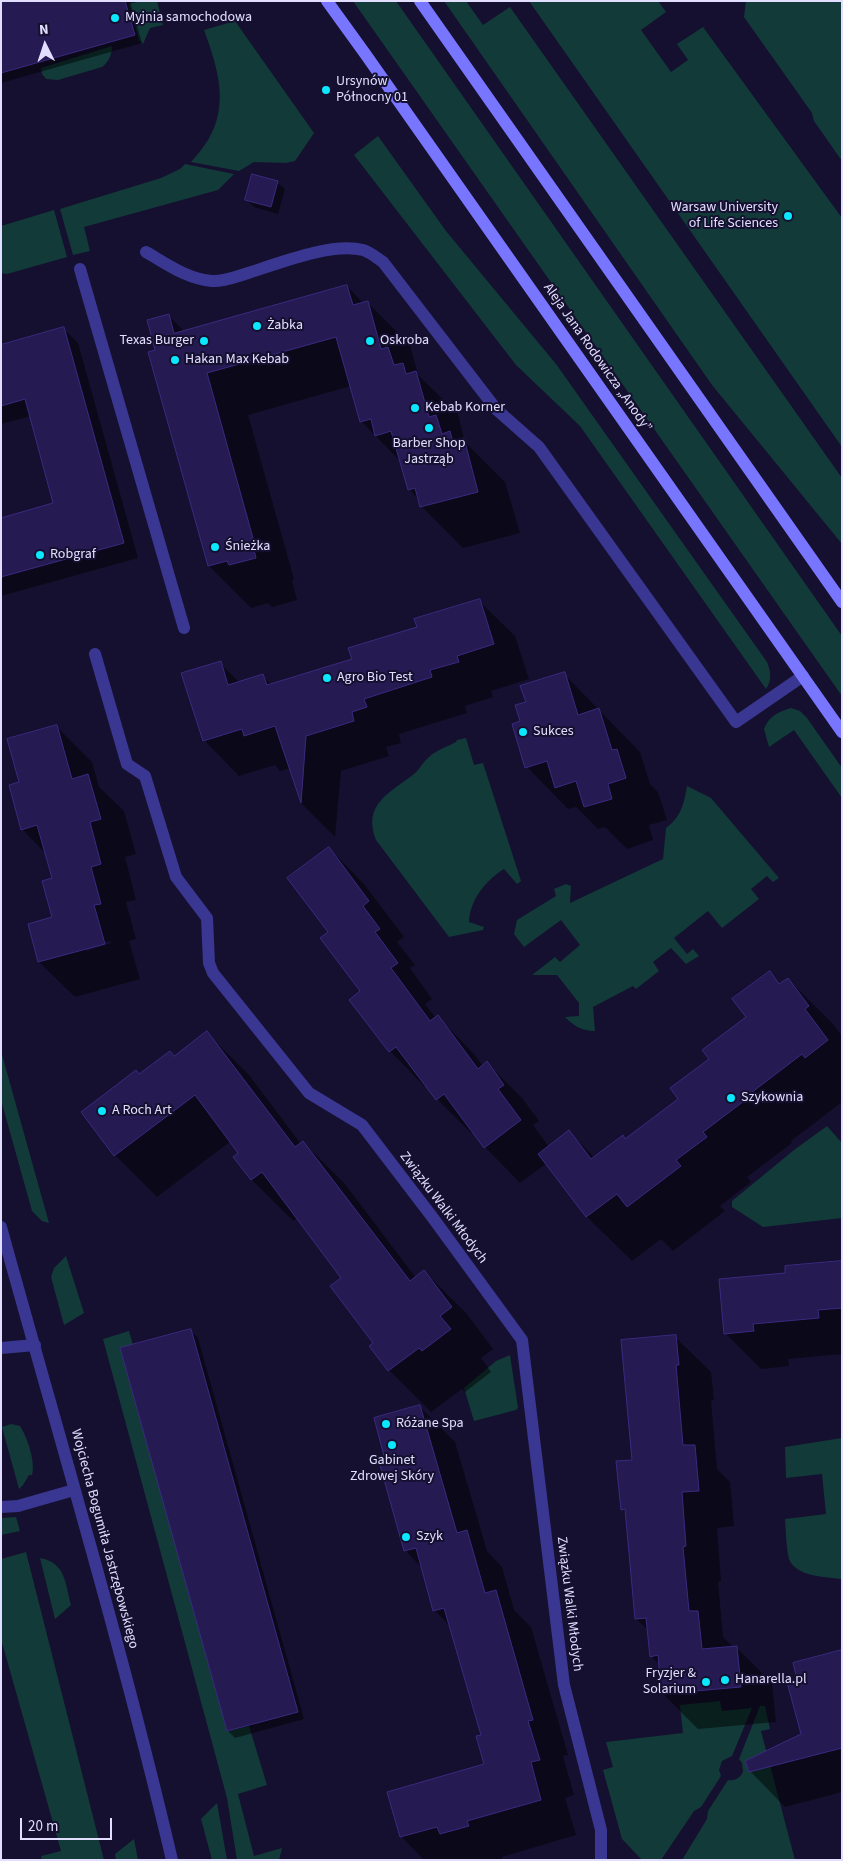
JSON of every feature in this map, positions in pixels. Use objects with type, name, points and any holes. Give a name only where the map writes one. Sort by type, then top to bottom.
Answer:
[{"type":"main road","name":"Aleja Jana Rodowicza „Anody”","points":[[327,1],[842,732]]},
{"type":"main road","points":[[420,1],[842,602]]},
{"type":"street","points":[[146,252],[188,276],[213,281],[235,277],[321,251],[346,248],[365,250],[383,262],[496,409],[539,447],[736,722],[803,676]]},
{"type":"street","points":[[80,269],[184,628]]},
{"type":"street","name":"Związku Walki Młodych","points":[[95,654],[127,764],[145,776],[176,877],[207,918],[209,963],[213,973],[309,1093],[362,1125],[522,1340],[564,1685],[601,1830],[602,1860]]},
{"type":"street","name":"Wojciecha Bogumiła Jastrzębowskiego","points":[[1,1226],[147,1755],[172,1860]]},
{"type":"street","points":[[1,1348],[35,1345]]},
{"type":"street","points":[[1,1507],[18,1506],[74,1490]]},
{"type":"green space","points":[[141,1],[157,1],[163,25],[150,28],[143,44],[139,40],[129,4]]},
{"type":"green space","points":[[353,1],[396,1],[842,636],[842,696]]},
{"type":"green space","points":[[444,1],[466,1],[483,25],[510,7],[842,478],[842,544],[712,385]]},
{"type":"green space","points":[[529,1],[658,1],[666,12],[641,30],[671,72],[688,60],[677,44],[703,27],[842,218],[842,447]]},
{"type":"green space","points":[[746,1],[842,1],[842,161],[814,121],[812,113],[744,17]]},
{"type":"green space","points":[[235,21],[314,133],[295,161],[286,163],[254,162],[239,171],[191,162],[208,140],[215,126],[220,99],[217,71],[204,30]]},
{"type":"green space","points":[[112,46],[110,58],[102,67],[58,80],[46,79],[42,74],[41,68]]},
{"type":"green space","points":[[378,136],[446,231],[556,364],[767,662],[770,676],[766,689],[580,426],[516,365],[354,155]]},
{"type":"green space","points":[[185,164],[234,174],[218,190],[84,227],[90,251],[73,255],[60,209],[161,178],[180,169]]},
{"type":"green space","points":[[54,210],[67,257],[7,274],[1,273],[1,226]]},
{"type":"green space","points":[[791,708],[800,711],[807,718],[842,768],[842,798],[794,730],[769,747],[764,729],[766,725],[774,715]]},
{"type":"green space","points":[[466,738],[474,765],[483,763],[521,881],[517,884],[504,869],[497,874],[480,892],[470,914],[469,922],[484,927],[483,930],[449,937],[376,840],[373,817],[381,801],[414,774],[427,759],[438,750],[457,740]]},
{"type":"green space","points":[[687,786],[711,798],[779,878],[773,882],[767,876],[751,889],[759,899],[722,928],[708,911],[674,938],[687,954],[693,949],[699,956],[686,964],[671,948],[653,962],[659,971],[636,989],[633,986],[593,1007],[595,1031],[578,1027],[565,1017],[579,1016],[579,1003],[557,975],[532,975],[555,957],[560,962],[580,945],[561,920],[524,947],[514,934],[517,920],[556,896],[554,889],[566,884],[571,886],[570,903],[663,859],[666,828],[681,810]]},
{"type":"green space","points":[[1,1051],[49,1223],[42,1221],[32,1211],[1,1100]]},
{"type":"green space","points":[[827,1126],[842,1143],[842,1218],[763,1227],[732,1207],[732,1201],[794,1150]]},
{"type":"green space","points":[[66,1256],[84,1313],[64,1325],[51,1277],[54,1268]]},
{"type":"green space","points":[[129,1331],[133,1345],[121,1349],[227,1731],[249,1726],[267,1785],[238,1794],[254,1856],[282,1848],[279,1860],[237,1860],[227,1798],[103,1339]]},
{"type":"green space","points":[[510,1355],[518,1408],[474,1421],[464,1388],[496,1361]]},
{"type":"green space","points":[[11,1424],[20,1426],[23,1430],[33,1464],[32,1475],[29,1475],[19,1489],[2,1427]]},
{"type":"green space","points":[[842,1438],[842,1579],[820,1577],[805,1573],[793,1565],[789,1559],[785,1519],[826,1514],[822,1474],[786,1478],[785,1447]]},
{"type":"green space","points":[[16,1517],[20,1531],[1,1535],[1,1518]]},
{"type":"green space","points":[[26,1552],[104,1860],[42,1860],[41,1856],[61,1851],[1,1639],[1,1559]]},
{"type":"green space","points":[[40,1558],[55,1564],[60,1569],[71,1605],[55,1619]]},
{"type":"green space","points":[[720,1701],[722,1711],[752,1708],[732,1756],[722,1761],[719,1770],[721,1776],[701,1807],[694,1811],[661,1860],[642,1860],[622,1839],[603,1770],[613,1767],[606,1742],[683,1733],[680,1705]]},
{"type":"green space","points":[[760,1706],[765,1706],[770,1729],[761,1731],[795,1860],[682,1860],[707,1819],[708,1811],[728,1780],[737,1779],[743,1772],[742,1763],[739,1759]]},
{"type":"green space","points":[[217,1803],[227,1860],[212,1860],[201,1819]]},
{"type":"green space","points":[[134,1839],[138,1860],[116,1860],[115,1854]]},
{"type":"building","points":[[1,1],[125,1],[135,35],[1,73]]},
{"type":"building","points":[[252,174],[278,181],[271,207],[245,200]]},
{"type":"building","points":[[347,285],[353,305],[368,301],[381,349],[388,347],[394,365],[403,363],[406,374],[416,371],[429,417],[436,415],[442,434],[450,431],[453,442],[464,438],[478,492],[420,507],[415,488],[408,490],[391,431],[375,436],[371,419],[360,422],[336,337],[207,373],[253,538],[251,538],[256,558],[229,565],[227,561],[208,566],[148,352],[155,350],[147,320],[169,314],[174,333]]},
{"type":"building","points":[[64,327],[124,543],[1,577],[1,518],[53,503],[25,399],[1,406],[1,345]]},
{"type":"building","points":[[480,599],[494,644],[457,656],[459,662],[430,670],[432,677],[364,699],[367,707],[352,712],[354,721],[306,736],[301,803],[275,726],[244,736],[242,729],[203,741],[181,673],[221,661],[228,685],[263,674],[267,685],[352,659],[348,648],[417,627],[414,619]]},
{"type":"building","points":[[565,672],[578,715],[599,708],[612,750],[617,749],[626,778],[608,784],[612,799],[584,807],[576,781],[555,788],[547,761],[525,768],[512,724],[520,721],[515,705],[526,702],[520,686]]},
{"type":"building","points":[[57,725],[72,779],[88,774],[101,819],[90,822],[101,864],[91,867],[101,904],[94,905],[105,944],[38,962],[28,924],[52,917],[42,881],[52,878],[37,825],[21,830],[9,785],[19,782],[7,739]]},
{"type":"building","points":[[329,847],[369,901],[363,906],[380,929],[375,932],[398,963],[391,968],[430,1021],[438,1015],[478,1069],[487,1061],[504,1085],[498,1089],[521,1120],[484,1148],[444,1094],[436,1100],[396,1047],[389,1052],[349,1000],[360,991],[320,938],[328,932],[287,878]]},
{"type":"building","points":[[770,971],[779,984],[788,978],[809,1006],[805,1009],[828,1040],[805,1058],[802,1054],[703,1132],[707,1137],[676,1160],[681,1166],[627,1207],[617,1194],[586,1217],[538,1154],[569,1130],[591,1159],[623,1135],[625,1139],[678,1099],[670,1088],[709,1059],[702,1050],[746,1017],[732,999]]},
{"type":"building","points":[[207,1031],[295,1147],[303,1141],[410,1281],[424,1270],[452,1307],[440,1316],[451,1329],[422,1351],[419,1348],[388,1371],[369,1346],[373,1343],[330,1286],[341,1278],[262,1172],[251,1180],[233,1157],[238,1153],[195,1095],[114,1156],[81,1112],[136,1070],[139,1074],[170,1051],[174,1056]]},
{"type":"building","points":[[842,1261],[842,1308],[818,1310],[819,1318],[753,1324],[754,1331],[724,1334],[719,1279],[785,1273],[785,1266]]},
{"type":"building","points":[[191,1329],[298,1712],[227,1731],[120,1348]]},
{"type":"building","points":[[676,1335],[679,1365],[676,1365],[683,1445],[695,1445],[699,1491],[682,1492],[686,1546],[683,1547],[689,1611],[698,1611],[702,1649],[737,1646],[741,1687],[661,1694],[658,1655],[650,1657],[646,1618],[635,1619],[625,1509],[621,1510],[616,1461],[632,1460],[621,1340]]},
{"type":"building","points":[[420,1405],[457,1533],[467,1530],[485,1593],[496,1590],[533,1720],[528,1721],[540,1760],[531,1762],[541,1800],[467,1821],[469,1826],[440,1834],[437,1827],[400,1837],[387,1792],[484,1764],[476,1736],[481,1735],[444,1608],[433,1611],[416,1548],[404,1551],[378,1458],[384,1456],[374,1418]]},
{"type":"building","points":[[842,1650],[842,1748],[749,1772],[745,1761],[801,1734],[787,1682],[797,1679],[793,1663]]},
{"type":"place","name":"Myjnia samochodowa","points":[[115,18]]},
{"type":"place","name":"Ursynów Północny 01","points":[[326,90]]},
{"type":"place","name":"Warsaw University of Life Sciences","points":[[788,216]]},
{"type":"place","name":"Żabka","points":[[257,326]]},
{"type":"place","name":"Texas Burger","points":[[204,341]]},
{"type":"place","name":"Oskroba","points":[[370,341]]},
{"type":"place","name":"Hakan Max Kebab","points":[[175,360]]},
{"type":"place","name":"Kebab Korner","points":[[415,408]]},
{"type":"place","name":"Barber Shop Jastrząb","points":[[429,428]]},
{"type":"place","name":"Śnieżka","points":[[215,547]]},
{"type":"place","name":"Robgraf","points":[[40,555]]},
{"type":"place","name":"Agro Bio Test","points":[[327,678]]},
{"type":"place","name":"Sukces","points":[[523,732]]},
{"type":"place","name":"Szykownia","points":[[731,1098]]},
{"type":"place","name":"A Roch Art","points":[[102,1111]]},
{"type":"place","name":"Różane Spa","points":[[386,1424]]},
{"type":"place","name":"Gabinet Zdrowej Skóry","points":[[392,1445]]},
{"type":"place","name":"Szyk","points":[[406,1537]]},
{"type":"place","name":"Hanarella.pl","points":[[725,1680]]},
{"type":"place","name":"Fryzjer & Solarium","points":[[706,1682]]}]
